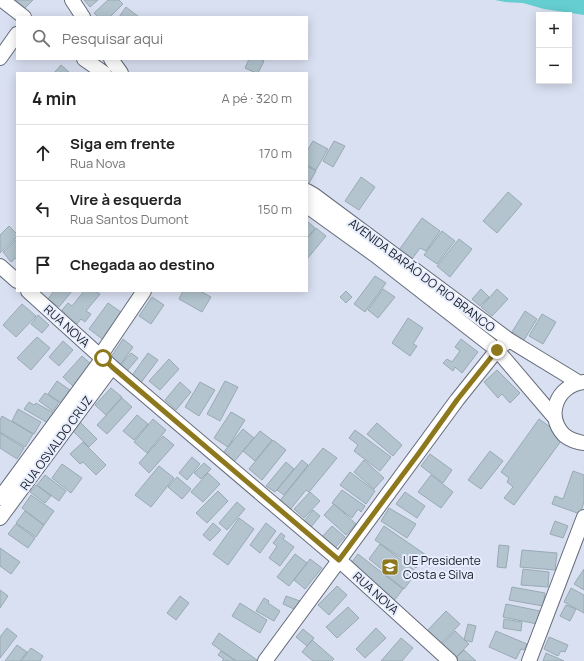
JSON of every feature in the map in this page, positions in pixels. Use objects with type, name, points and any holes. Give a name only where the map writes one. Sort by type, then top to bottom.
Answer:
[{"type":"street","points":[[2,0],[23,16]]},
{"type":"street","points":[[72,0],[82,16]]},
{"type":"street","points":[[0,58],[16,35]]},
{"type":"street","points":[[85,60],[103,72]]},
{"type":"street","points":[[112,60],[119,72]]},
{"type":"street","name":"AVENIDA BARÃO DO RIO BRANCO","points":[[308,192],[508,340],[581,382]]},
{"type":"street","name":"AVENIDA BARÃO DO RIO BRANCO","points":[[308,207],[375,255],[497,350],[555,418],[559,428],[565,436],[584,444]]},
{"type":"street","points":[[0,266],[16,280]]},
{"type":"street","name":"RUA NOVA","points":[[29,292],[105,361],[339,560],[450,661]]},
{"type":"street","name":"RUA OSVALDO CRUZ","points":[[0,518],[105,361],[143,292]]},
{"type":"street","points":[[265,661],[457,400],[497,350],[508,340]]},
{"type":"street","name":"RUA OSVALDO CRUZ","points":[[0,498],[105,361]]},
{"type":"street","points":[[555,418],[555,409],[563,392],[570,386],[581,382]]},
{"type":"street","points":[[529,661],[584,517]]},
{"type":"shaded area","points":[[495,0],[584,0],[584,15],[544,9],[523,3]]},
{"type":"building","points":[[16,0],[33,0],[25,8]]},
{"type":"building","points":[[84,0],[98,0],[90,7]]},
{"type":"building","points":[[108,0],[119,0],[123,4],[111,16],[97,16],[94,13]]},
{"type":"building","points":[[126,7],[138,16],[120,16]]},
{"type":"building","points":[[249,60],[264,61],[258,72],[254,72],[245,68]]},
{"type":"building","points":[[61,65],[69,72],[55,72]]},
{"type":"building","points":[[313,141],[328,149],[316,170],[308,166],[308,149]]},
{"type":"building","points":[[334,141],[345,146],[333,167],[323,161]]},
{"type":"building","points":[[308,167],[316,171],[308,182]]},
{"type":"building","points":[[361,177],[375,187],[359,210],[345,201]]},
{"type":"building","points":[[508,192],[522,204],[497,233],[483,221]]},
{"type":"building","points":[[422,218],[440,231],[426,251],[420,248],[412,259],[399,250]]},
{"type":"building","points":[[308,222],[315,228],[308,237]]},
{"type":"building","points":[[9,226],[16,233],[16,238],[0,253],[0,235]]},
{"type":"building","points":[[316,228],[326,236],[308,258],[308,238]]},
{"type":"building","points":[[442,231],[455,241],[437,264],[424,255]]},
{"type":"building","points":[[459,239],[472,249],[450,277],[437,266]]},
{"type":"building","points":[[16,240],[16,258],[11,262],[3,252]]},
{"type":"building","points":[[375,276],[386,283],[365,312],[354,304]]},
{"type":"building","points":[[383,289],[395,297],[378,318],[368,310]]},
{"type":"building","points":[[481,289],[489,297],[480,306],[472,299]]},
{"type":"building","points":[[497,289],[508,299],[492,316],[481,307]]},
{"type":"building","points":[[346,291],[352,297],[346,303],[340,297]]},
{"type":"building","points":[[53,292],[71,292],[59,307],[48,299]]},
{"type":"building","points":[[83,292],[97,292],[100,294],[86,311],[91,314],[85,322],[81,319],[77,324],[64,315],[65,313],[62,310],[68,303],[72,306]]},
{"type":"building","points":[[182,292],[202,292],[211,297],[202,312],[179,299]]},
{"type":"building","points":[[152,297],[164,305],[151,324],[139,316]]},
{"type":"building","points":[[108,303],[125,315],[105,341],[89,329]]},
{"type":"building","points":[[22,304],[36,316],[16,337],[3,325]]},
{"type":"building","points":[[525,311],[537,319],[524,340],[512,332]]},
{"type":"building","points":[[542,314],[556,322],[543,344],[529,336]]},
{"type":"building","points":[[38,315],[49,325],[42,333],[31,324]]},
{"type":"building","points":[[408,318],[423,328],[413,344],[417,346],[410,356],[392,343]]},
{"type":"building","points":[[37,337],[50,348],[31,370],[17,358]]},
{"type":"building","points":[[123,339],[133,347],[121,364],[111,357]]},
{"type":"building","points":[[461,339],[478,352],[462,373],[455,367],[453,371],[443,363],[447,359],[452,362],[460,351],[455,347]]},
{"type":"building","points":[[63,341],[73,350],[59,366],[49,357]]},
{"type":"building","points":[[131,353],[138,358],[127,371],[120,366]]},
{"type":"building","points":[[148,353],[158,360],[140,384],[131,377]]},
{"type":"building","points":[[82,356],[92,365],[73,386],[63,377]]},
{"type":"building","points":[[169,359],[179,369],[160,390],[149,381]]},
{"type":"building","points":[[497,370],[520,393],[510,403],[502,394],[498,398],[484,382]]},
{"type":"building","points":[[57,381],[70,390],[61,403],[48,394]]},
{"type":"building","points":[[225,381],[238,387],[220,421],[207,414]]},
{"type":"building","points":[[180,382],[191,392],[176,410],[165,400]]},
{"type":"building","points":[[200,382],[215,390],[199,416],[185,407]]},
{"type":"building","points":[[111,388],[122,397],[106,415],[95,405]]},
{"type":"building","points":[[45,393],[59,402],[53,411],[39,401]]},
{"type":"building","points":[[122,398],[132,407],[107,434],[97,425]]},
{"type":"building","points":[[29,402],[34,405],[36,403],[54,413],[48,423],[24,409]]},
{"type":"building","points":[[18,409],[41,422],[34,434],[12,421]]},
{"type":"building","points":[[231,412],[245,420],[228,447],[214,438]]},
{"type":"building","points":[[137,415],[148,424],[134,440],[123,431]]},
{"type":"building","points":[[2,416],[33,434],[25,447],[0,432],[0,420]]},
{"type":"building","points":[[153,419],[166,430],[147,453],[134,442]]},
{"type":"building","points":[[539,419],[564,437],[514,505],[504,498],[513,487],[507,482],[509,478],[501,472]]},
{"type":"building","points":[[80,422],[97,439],[89,447],[72,430]]},
{"type":"building","points":[[377,423],[402,445],[393,456],[367,434]]},
{"type":"building","points":[[243,429],[254,438],[233,463],[222,454]]},
{"type":"building","points":[[355,430],[391,457],[380,471],[354,451],[358,445],[349,438]]},
{"type":"building","points":[[260,431],[272,440],[255,461],[243,451]]},
{"type":"building","points":[[0,433],[24,448],[17,459],[0,448]]},
{"type":"building","points":[[163,436],[174,445],[149,473],[139,463]]},
{"type":"building","points":[[273,440],[286,450],[262,480],[249,469]]},
{"type":"building","points":[[83,442],[106,465],[96,475],[83,462],[80,464],[70,454]]},
{"type":"building","points":[[323,448],[337,458],[309,492],[306,490],[289,511],[278,503]]},
{"type":"building","points":[[490,451],[503,461],[481,489],[468,480]]},
{"type":"building","points":[[430,454],[452,470],[443,483],[421,466]]},
{"type":"building","points":[[192,457],[200,464],[187,480],[179,473]]},
{"type":"building","points":[[302,460],[308,465],[284,495],[277,490]]},
{"type":"building","points":[[364,460],[384,478],[374,489],[354,472]]},
{"type":"building","points":[[286,462],[294,469],[275,492],[266,486]]},
{"type":"building","points":[[204,463],[211,469],[201,479],[194,473]]},
{"type":"building","points":[[62,464],[82,478],[71,493],[52,478]]},
{"type":"building","points":[[159,466],[174,478],[151,507],[135,495]]},
{"type":"building","points":[[573,471],[584,475],[584,502],[580,514],[552,504],[555,496],[563,499]]},
{"type":"building","points":[[350,472],[375,491],[366,504],[340,485]]},
{"type":"building","points":[[208,473],[220,484],[203,502],[191,492]]},
{"type":"building","points":[[45,475],[66,491],[59,501],[37,485]]},
{"type":"building","points":[[431,475],[453,492],[441,508],[418,492]]},
{"type":"building","points":[[177,477],[191,489],[182,499],[168,487]]},
{"type":"building","points":[[36,485],[51,496],[45,503],[30,492]]},
{"type":"building","points":[[342,490],[365,506],[361,512],[358,509],[352,518],[332,503]]},
{"type":"building","points":[[218,491],[228,501],[207,523],[196,513]]},
{"type":"building","points":[[310,492],[320,501],[304,518],[294,509]]},
{"type":"building","points":[[405,492],[425,506],[417,518],[396,504]]},
{"type":"building","points":[[31,495],[54,511],[44,525],[22,508]]},
{"type":"building","points":[[237,502],[245,509],[227,530],[219,523]]},
{"type":"building","points":[[334,504],[356,524],[346,535],[324,515]]},
{"type":"building","points":[[389,508],[416,524],[407,538],[381,521]]},
{"type":"building","points":[[313,510],[320,516],[311,527],[304,521]]},
{"type":"building","points":[[25,511],[44,525],[36,537],[16,523]]},
{"type":"building","points":[[239,518],[254,529],[228,565],[213,554]]},
{"type":"building","points":[[555,521],[568,526],[563,538],[550,534]]},
{"type":"building","points":[[213,523],[221,530],[210,541],[203,535]]},
{"type":"building","points":[[266,523],[276,531],[260,553],[250,545]]},
{"type":"building","points":[[16,524],[35,538],[28,548],[8,534]]},
{"type":"building","points":[[332,526],[345,537],[333,550],[320,539]]},
{"type":"building","points":[[384,526],[426,555],[416,568],[375,540]]},
{"type":"building","points":[[281,533],[285,536],[283,539],[294,547],[280,566],[269,558],[277,546],[273,543]]},
{"type":"building","points":[[380,544],[417,572],[404,589],[383,573],[385,572],[369,559]]},
{"type":"building","points":[[499,545],[509,546],[506,568],[497,567]]},
{"type":"building","points":[[0,548],[20,562],[11,574],[0,566]]},
{"type":"building","points":[[522,550],[557,553],[555,570],[520,567]]},
{"type":"building","points":[[295,554],[307,563],[289,586],[277,577]]},
{"type":"building","points":[[358,554],[403,589],[393,602],[348,567]]},
{"type":"building","points":[[310,559],[322,568],[305,589],[294,580]]},
{"type":"building","points":[[523,569],[549,572],[548,587],[521,585]]},
{"type":"building","points":[[584,569],[584,590],[574,584]]},
{"type":"building","points":[[337,586],[347,595],[329,615],[318,605]]},
{"type":"building","points":[[512,587],[545,593],[543,606],[509,600]]},
{"type":"building","points":[[571,588],[584,595],[584,613],[564,602]]},
{"type":"building","points":[[0,590],[8,596],[0,608]]},
{"type":"building","points":[[180,596],[189,603],[176,620],[167,613]]},
{"type":"building","points":[[286,596],[300,601],[296,610],[283,604]]},
{"type":"building","points":[[264,598],[269,601],[268,603],[280,611],[274,621],[256,611]]},
{"type":"building","points":[[240,603],[267,620],[260,633],[232,616]]},
{"type":"building","points":[[506,604],[540,611],[537,624],[503,617]]},
{"type":"building","points":[[566,605],[576,609],[570,621],[560,616]]},
{"type":"building","points":[[348,607],[359,618],[337,638],[326,627]]},
{"type":"building","points":[[446,611],[460,624],[439,646],[425,633]]},
{"type":"building","points":[[504,619],[522,622],[521,631],[503,628]]},
{"type":"building","points":[[468,624],[476,626],[472,642],[464,640]]},
{"type":"building","points":[[7,628],[17,636],[0,658],[0,637]]},
{"type":"building","points":[[376,628],[386,638],[365,658],[356,649]]},
{"type":"building","points":[[303,629],[314,638],[307,646],[296,637]]},
{"type":"building","points":[[455,631],[469,644],[453,660],[440,647]]},
{"type":"building","points":[[496,631],[527,644],[524,650],[521,649],[516,659],[489,647]]},
{"type":"building","points":[[219,633],[257,661],[236,661],[212,644]]},
{"type":"building","points":[[549,637],[568,645],[565,652],[561,651],[558,656],[544,649]]},
{"type":"building","points":[[401,638],[413,648],[402,661],[381,661]]},
{"type":"building","points":[[312,640],[334,659],[332,661],[313,661],[302,652]]},
{"type":"building","points":[[17,645],[27,652],[20,661],[5,661]]},
{"type":"building","points":[[31,648],[43,656],[40,661],[21,661]]},
{"type":"building","points":[[464,650],[476,661],[458,661],[455,659]]},
{"type":"building","points":[[221,651],[236,661],[222,661],[224,659],[218,655]]},
{"type":"building","points":[[546,653],[564,661],[543,661]]},
{"type":"place","name":"UE Presidente Costa e Silva","points":[[390,567]]},
{"type":"route","points":[[103,358],[339,560],[457,400],[497,350]]}]
